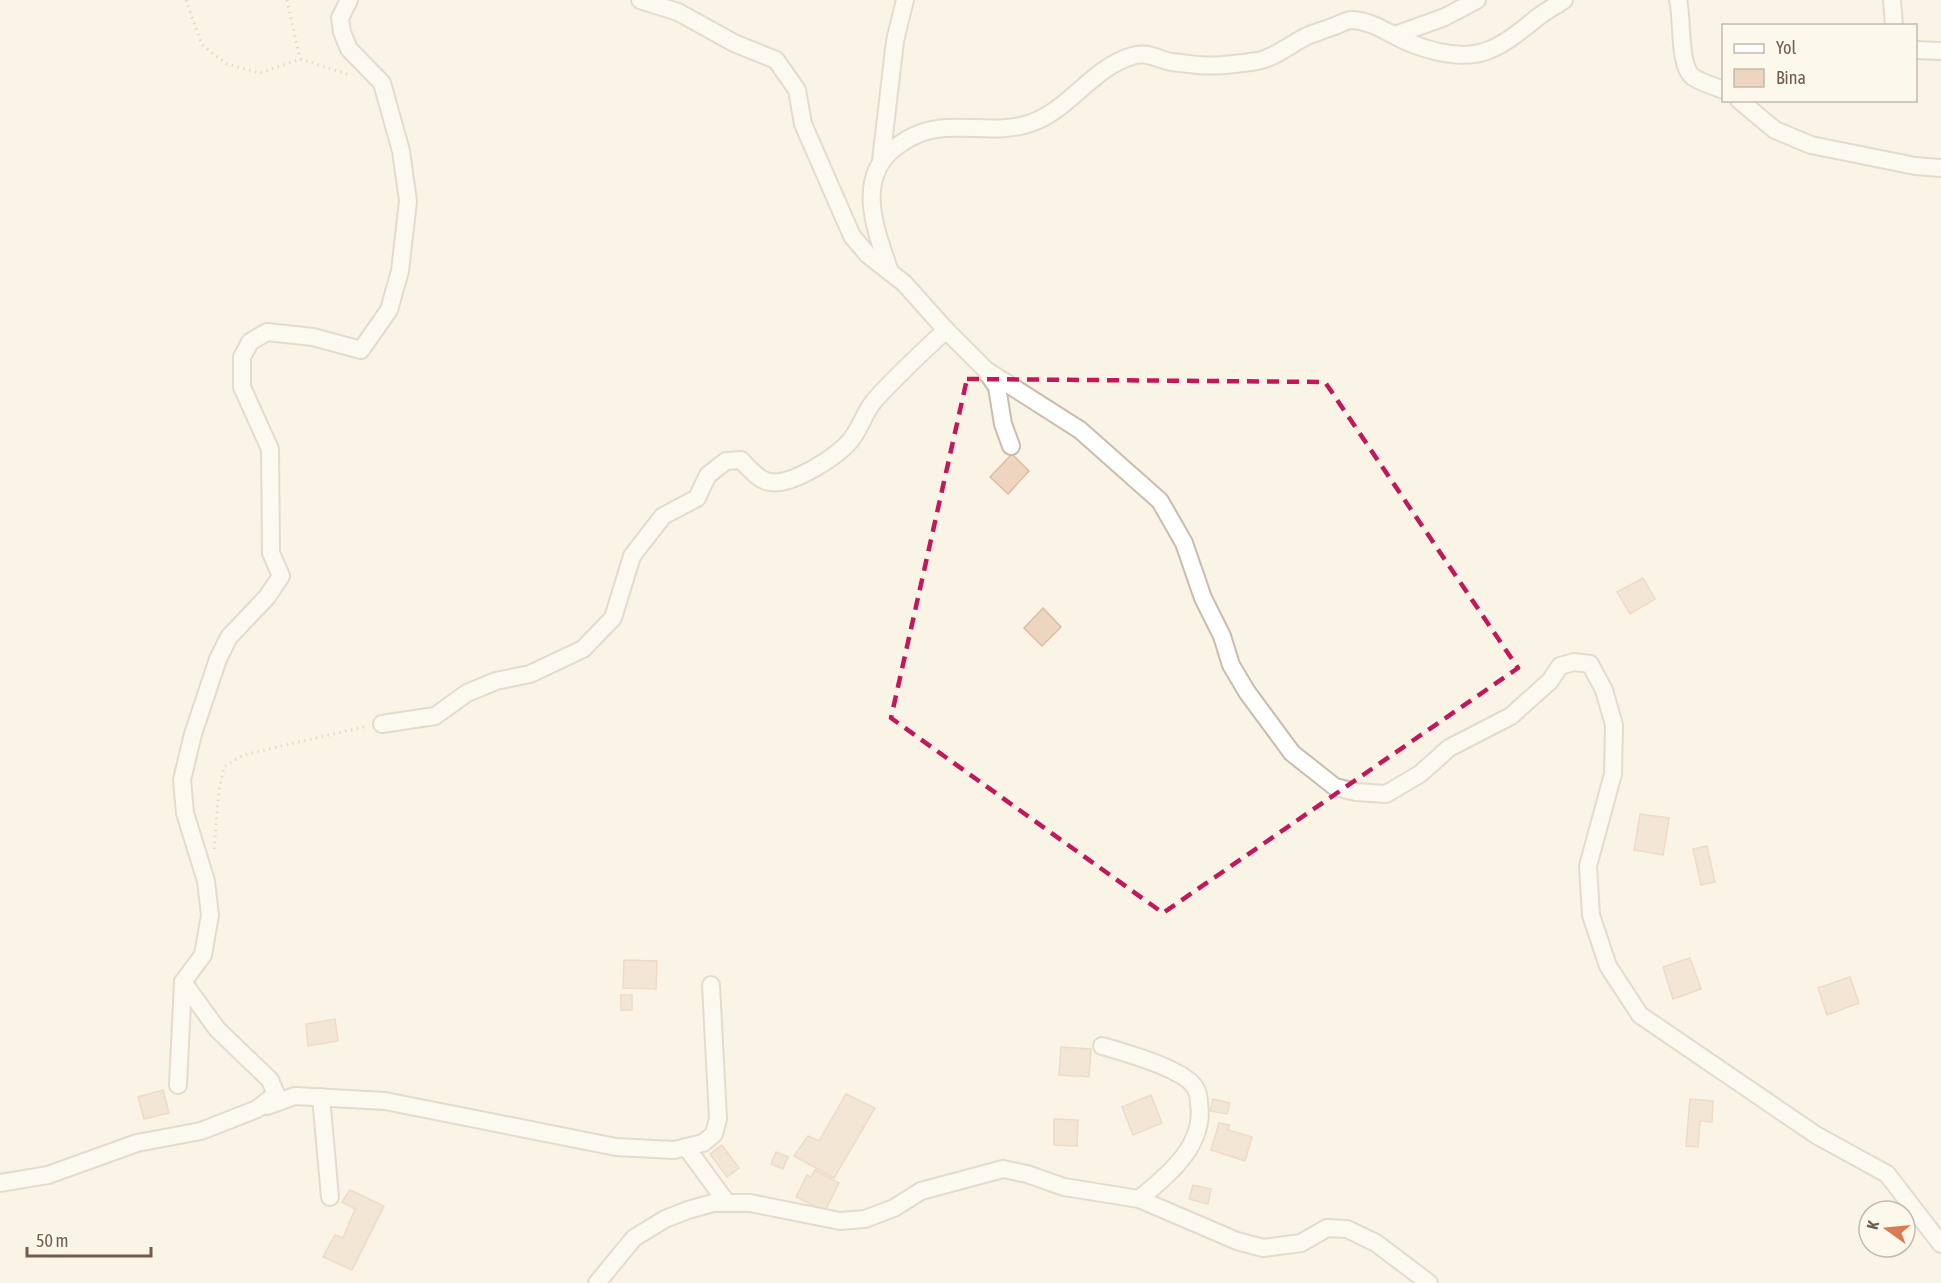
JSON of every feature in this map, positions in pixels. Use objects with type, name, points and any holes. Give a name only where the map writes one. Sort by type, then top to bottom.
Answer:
[{"type":"street","points":[[178,1085],[183,982],[202,955],[210,915],[204,875],[185,813],[182,780],[193,734],[218,659],[229,637],[267,597],[281,576],[271,553],[270,449],[242,387],[242,357],[250,342],[267,332],[314,337],[361,350],[389,310],[400,271],[408,201],[401,151],[382,82],[349,49],[342,32],[340,18],[349,0]]},
{"type":"street","points":[[640,0],[678,12],[734,43],[776,60],[797,90],[803,124],[852,236],[868,255],[904,283],[986,370],[998,387],[1003,424],[1011,446]]},
{"type":"street","points":[[882,161],[895,41],[905,0]]},
{"type":"street","points":[[1395,34],[1445,17],[1477,0]]},
{"type":"street","points":[[891,272],[876,230],[872,211],[872,189],[876,169],[886,154],[903,141],[920,133],[945,128],[994,130],[1032,123],[1050,114],[1113,64],[1131,56],[1144,53],[1169,62],[1201,65],[1260,61],[1309,35],[1349,20],[1372,23],[1426,49],[1449,54],[1488,51],[1515,36],[1540,15],[1564,0]]},
{"type":"street","points":[[1678,0],[1682,12],[1681,38],[1685,65],[1692,76],[1722,89]]},
{"type":"street","points":[[1892,0],[1894,24]]},
{"type":"street","points":[[1917,50],[1941,51]]},
{"type":"street","points":[[1741,102],[1775,130],[1811,145],[1915,166],[1941,168]]},
{"type":"street","points":[[382,724],[435,716],[467,693],[496,681],[530,674],[583,649],[613,618],[632,556],[663,516],[697,498],[708,475],[726,461],[741,460],[769,483],[782,482],[801,476],[819,466],[852,440],[872,403],[946,330]]},
{"type":"street","points":[[986,370],[1080,430],[1160,501],[1184,543],[1203,598],[1222,636],[1231,665],[1247,693],[1292,753],[1335,787],[1356,792],[1386,794],[1420,774],[1449,748],[1511,716],[1550,681],[1560,666],[1574,662],[1590,664],[1604,690],[1614,725],[1614,774],[1588,866],[1591,915],[1608,966],[1640,1015],[1816,1136],[1887,1174],[1941,1244]]},
{"type":"street","points":[[183,982],[217,1029],[270,1080],[276,1094],[257,1109]]},
{"type":"street","points":[[0,1183],[48,1175],[137,1143],[201,1131],[295,1096],[385,1101],[616,1147],[674,1150],[703,1143],[714,1134],[718,1119],[711,985]]},
{"type":"street","points":[[1102,1046],[1162,1066],[1193,1084],[1198,1096],[1201,1118],[1192,1144],[1167,1176],[1139,1199]]},
{"type":"street","points":[[321,1097],[330,1197]]},
{"type":"street","points":[[686,1147],[728,1203]]},
{"type":"street","points":[[597,1283],[634,1238],[665,1219],[688,1210],[713,1203],[750,1203],[840,1221],[865,1219],[894,1208],[921,1191],[1003,1169],[1064,1186],[1139,1199],[1237,1241],[1263,1248],[1301,1243],[1327,1228],[1347,1229],[1376,1243],[1430,1283]]},
{"type":"path","points":[[186,0],[202,45],[227,64],[260,73],[300,59],[351,75]]},
{"type":"path","points":[[287,0],[300,59]]},
{"type":"path","points":[[204,875],[209,872],[213,854],[219,790],[224,767],[243,755],[382,724]]},
{"type":"highlighted area","points":[[967,379],[1325,382],[1518,668],[1163,913],[891,718]]},
{"type":"building","points":[[1012,454],[1029,471],[1008,494],[990,477]]},
{"type":"building","points":[[1643,578],[1655,599],[1630,614],[1617,592]]},
{"type":"building","points":[[1043,608],[1061,627],[1042,646],[1024,628]]},
{"type":"building","points":[[1640,814],[1669,818],[1663,855],[1634,850]]},
{"type":"building","points":[[1707,846],[1715,882],[1701,885],[1693,849]]},
{"type":"building","points":[[1690,958],[1701,989],[1673,999],[1663,967]]},
{"type":"building","points":[[624,960],[657,961],[656,989],[623,988]]},
{"type":"building","points":[[1850,977],[1859,1003],[1827,1015],[1818,988]]},
{"type":"building","points":[[621,995],[632,995],[632,1010],[621,1010]]},
{"type":"building","points":[[335,1019],[338,1041],[308,1046],[306,1024]]},
{"type":"building","points":[[1061,1047],[1091,1049],[1089,1077],[1059,1075]]},
{"type":"building","points":[[163,1090],[169,1113],[144,1119],[138,1097]]},
{"type":"building","points":[[846,1094],[875,1108],[834,1178],[794,1156],[808,1136],[819,1141]]},
{"type":"building","points":[[1151,1095],[1162,1123],[1133,1135],[1122,1107]]},
{"type":"building","points":[[1213,1099],[1230,1103],[1227,1114],[1210,1111]]},
{"type":"building","points":[[1690,1099],[1713,1101],[1712,1122],[1700,1121],[1698,1147],[1686,1146]]},
{"type":"building","points":[[1054,1119],[1078,1120],[1077,1146],[1054,1145]]},
{"type":"building","points":[[1219,1123],[1229,1125],[1228,1130],[1252,1137],[1245,1161],[1211,1150]]},
{"type":"building","points":[[722,1145],[739,1168],[727,1177],[710,1154]]},
{"type":"building","points":[[776,1152],[788,1157],[783,1169],[771,1164]]},
{"type":"building","points":[[815,1170],[839,1183],[825,1211],[796,1197],[807,1175],[811,1177]]},
{"type":"building","points":[[1193,1185],[1211,1189],[1208,1204],[1189,1199]]},
{"type":"building","points":[[350,1190],[384,1206],[352,1270],[323,1257],[335,1235],[343,1238],[355,1209],[342,1202]]}]
